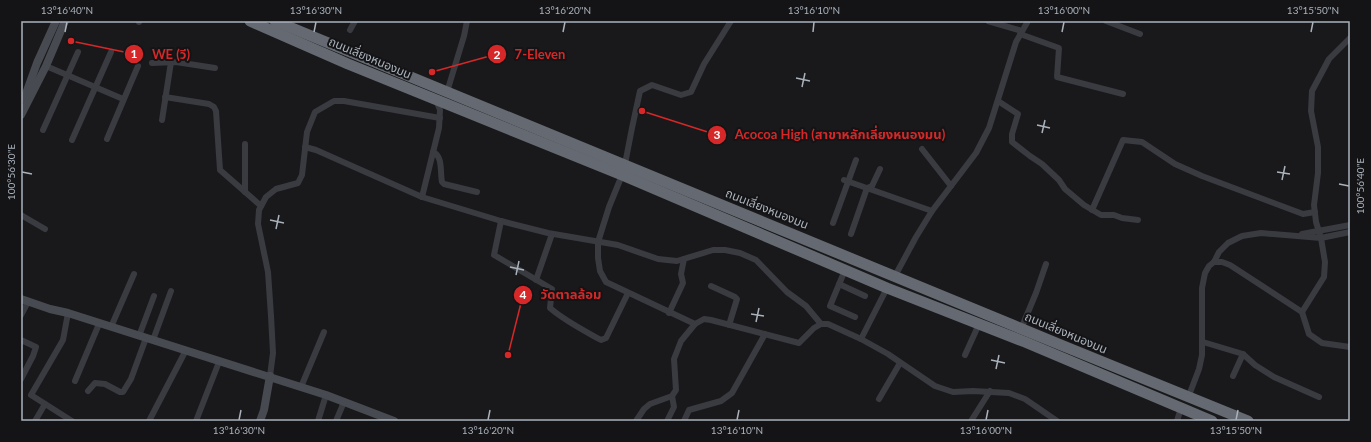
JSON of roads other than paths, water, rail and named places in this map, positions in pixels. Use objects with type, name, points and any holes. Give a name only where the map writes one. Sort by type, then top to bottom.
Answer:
[{"type":"highway","name":"ถนนเลี่ยงหนองมน","points":[[250,21],[350,59],[447,92],[844,270],[1025,342],[1212,421]]},
{"type":"highway","name":"ถนนเลี่ยงหนองมน","points":[[275,21],[436,100],[786,231],[1188,398],[1248,421]]},
{"type":"highway","points":[[782,243],[786,231]]},
{"type":"street","points":[[21,107],[37,63],[56,21]]},
{"type":"street","points":[[21,115],[46,66],[66,21]]},
{"type":"street","points":[[350,30],[355,21]]},
{"type":"street","points":[[447,92],[467,21]]},
{"type":"street","points":[[695,324],[606,282],[600,271],[598,242],[623,170],[640,92],[652,85],[682,95],[691,92],[704,64],[731,21]]},
{"type":"street","points":[[988,21],[1059,48],[1058,76],[1123,94]]},
{"type":"street","points":[[895,276],[932,211],[976,153],[989,128],[1016,42],[1028,21]]},
{"type":"street","points":[[1106,21],[1140,34]]},
{"type":"street","points":[[1302,312],[1324,277],[1325,262],[1315,212],[1318,147],[1311,111],[1312,91],[1329,59],[1350,38]]},
{"type":"street","points":[[43,130],[78,52]]},
{"type":"street","points":[[72,140],[111,52]]},
{"type":"street","points":[[152,63],[171,62],[215,68]]},
{"type":"street","points":[[162,120],[171,62]]},
{"type":"street","points":[[46,66],[123,100]]},
{"type":"street","points":[[107,139],[138,66]]},
{"type":"street","points":[[165,97],[209,104],[214,107],[216,111],[219,168],[261,206]]},
{"type":"street","points":[[422,197],[440,128],[440,110],[436,100]]},
{"type":"street","points":[[260,421],[264,410],[274,353],[268,272],[258,224],[259,210],[266,197],[276,189],[298,184],[302,175],[307,132],[315,112],[334,101],[344,101],[440,118]]},
{"type":"street","points":[[998,101],[1018,114],[1012,134],[1012,142],[1051,172],[1059,180],[1064,189],[1077,201],[1101,215],[1114,215],[1122,218],[1138,220]]},
{"type":"street","points":[[1092,210],[1123,140],[1142,142],[1175,164],[1202,176],[1303,214],[1315,212]]},
{"type":"street","points":[[245,144],[245,192]]},
{"type":"street","points":[[306,147],[316,150],[422,197],[501,221],[552,234],[618,245],[658,259],[677,261],[713,250],[725,250],[740,253],[756,260],[787,292],[806,306],[821,324]]},
{"type":"street","points":[[922,149],[951,186]]},
{"type":"street","points":[[433,152],[437,154],[439,158],[442,182],[444,184],[477,192]]},
{"type":"street","points":[[833,223],[846,180],[856,160]]},
{"type":"street","points":[[851,234],[867,188],[872,186],[880,169]]},
{"type":"street","points":[[846,180],[932,211]]},
{"type":"street","points":[[21,215],[45,229]]},
{"type":"street","points":[[501,221],[494,255],[552,289],[550,308],[569,322],[601,340],[606,338],[628,293]]},
{"type":"street","points":[[1295,235],[1350,225]]},
{"type":"street","points":[[1188,398],[1199,369],[1203,342],[1201,305],[1205,273],[1209,266],[1214,262],[1219,252],[1228,243],[1242,236],[1261,233],[1321,238],[1350,232]]},
{"type":"street","points":[[536,280],[552,234]]},
{"type":"street","points":[[669,313],[683,283],[681,274],[684,259]]},
{"type":"street","points":[[1214,262],[1222,262],[1230,265],[1302,312],[1309,334],[1322,343],[1350,348]]},
{"type":"street","points":[[1021,329],[1046,264]]},
{"type":"street","points":[[844,270],[830,306],[855,317]]},
{"type":"street","points":[[111,327],[134,274]]},
{"type":"street","points":[[838,284],[865,296]]},
{"type":"street","points":[[711,286],[737,299],[729,325]]},
{"type":"street","points":[[861,340],[887,288]]},
{"type":"street","points":[[88,391],[95,383],[100,383],[123,392],[131,380],[146,338],[171,291]]},
{"type":"street","points":[[146,338],[154,296]]},
{"type":"street","points":[[21,314],[24,300],[186,350],[219,362],[270,376],[326,395],[390,420]]},
{"type":"street","points":[[68,313],[63,340],[32,395],[72,421]]},
{"type":"street","points":[[636,421],[644,409],[650,404],[672,396],[676,390],[674,359],[681,341],[695,324],[704,319],[799,343],[814,328],[821,324],[828,324],[888,354],[935,386],[953,392],[990,391],[1008,393],[1025,399],[1058,421]]},
{"type":"street","points":[[75,381],[99,324]]},
{"type":"street","points":[[965,354],[979,324]]},
{"type":"street","points":[[301,387],[324,332]]},
{"type":"street","points":[[684,421],[689,410],[721,401],[732,393],[765,334]]},
{"type":"street","points":[[21,340],[36,346],[33,356],[21,379]]},
{"type":"street","points":[[1203,342],[1242,354],[1255,365],[1274,377],[1319,397]]},
{"type":"street","points":[[149,421],[186,350]]},
{"type":"street","points":[[1234,376],[1242,354]]},
{"type":"street","points":[[196,421],[219,362]]},
{"type":"street","points":[[879,399],[900,363]]},
{"type":"street","points":[[971,421],[990,391]]},
{"type":"street","points":[[318,421],[326,395]]},
{"type":"street","points":[[667,421],[674,406],[672,396]]},
{"type":"street","points":[[336,421],[344,402]]},
{"type":"street","points":[[35,421],[45,404]]},
{"type":"street","points":[[1177,421],[1181,408]]},
{"type":"place","name":"WE (วี)","points":[[71,41]]},
{"type":"place","name":"7-Eleven","points":[[432,72]]},
{"type":"place","name":"Acocoa High (สาขาหลักเลี่ยงหนองมน)","points":[[642,111]]},
{"type":"place","name":"วัดตาลล้อม","points":[[508,355]]}]
